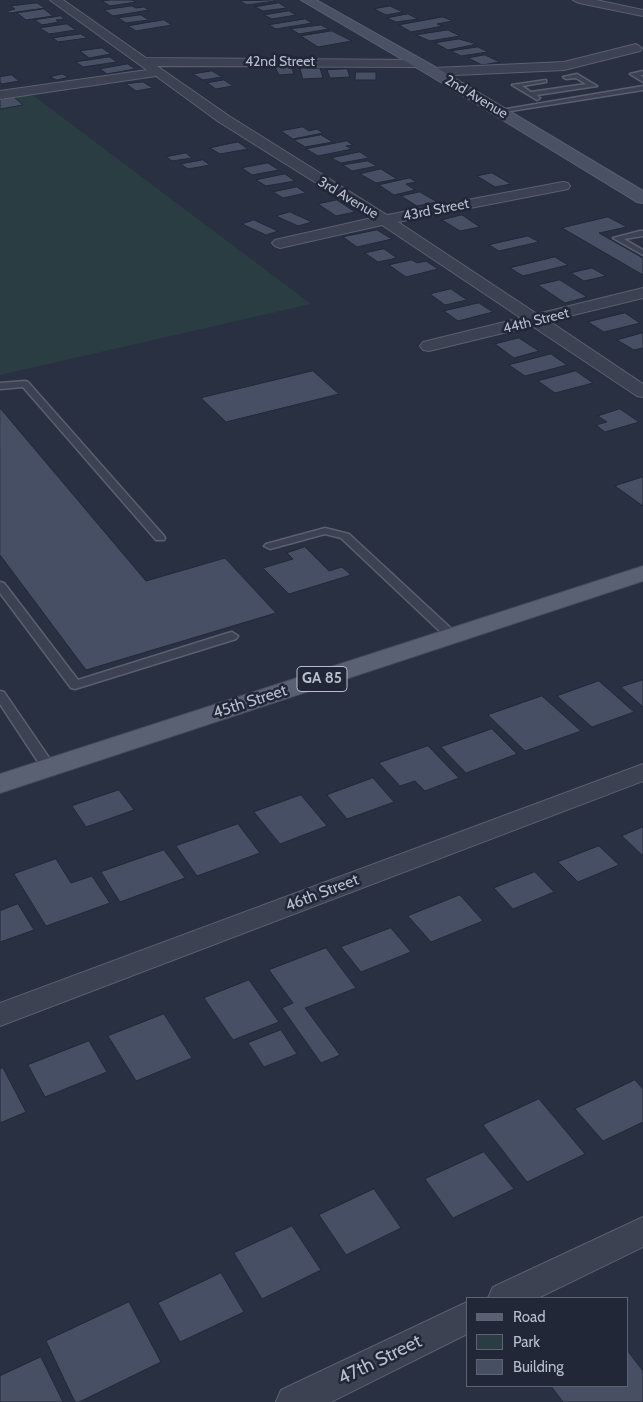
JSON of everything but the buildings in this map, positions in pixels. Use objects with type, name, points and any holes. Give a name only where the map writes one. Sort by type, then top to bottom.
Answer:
[{"type":"main road","name":"2nd Avenue","points":[[307,0],[415,63],[434,72],[643,198]]},
{"type":"main road","name":"45th Street","points":[[0,784],[643,573]]},
{"type":"street","name":"3rd Avenue","points":[[56,0],[224,119],[385,220],[535,322],[643,392]]},
{"type":"street","points":[[579,0],[643,13]]},
{"type":"street","points":[[434,72],[564,66],[636,48]]},
{"type":"street","name":"42nd Street","points":[[145,62],[415,63]]},
{"type":"street","points":[[0,94],[160,72]]},
{"type":"street","name":"43rd Street","points":[[280,243],[385,220],[563,186]]},
{"type":"street","name":"44th Street","points":[[429,346],[535,322],[643,293]]},
{"type":"street","name":"46th Street","points":[[0,1015],[643,772]]},
{"type":"street","points":[[507,1297],[643,1231]]},
{"type":"street","name":"47th Street","points":[[294,1402],[466,1317]]},
{"type":"lane","points":[[643,73],[633,74],[643,80]]},
{"type":"lane","points":[[566,77],[577,76],[607,93]]},
{"type":"lane","points":[[544,81],[515,85],[544,103]]},
{"type":"lane","points":[[530,94],[592,85]]},
{"type":"lane","points":[[498,110],[643,88]]},
{"type":"lane","points":[[643,234],[616,238],[643,253]]},
{"type":"lane","points":[[0,386],[26,384],[160,538]]},
{"type":"lane","points":[[270,546],[325,531],[345,536],[452,636]]},
{"type":"lane","points":[[0,585],[75,685],[232,636]]},
{"type":"lane","points":[[2,702],[49,768]]},
{"type":"green space","points":[[30,93],[311,304],[0,375],[0,98]]}]
